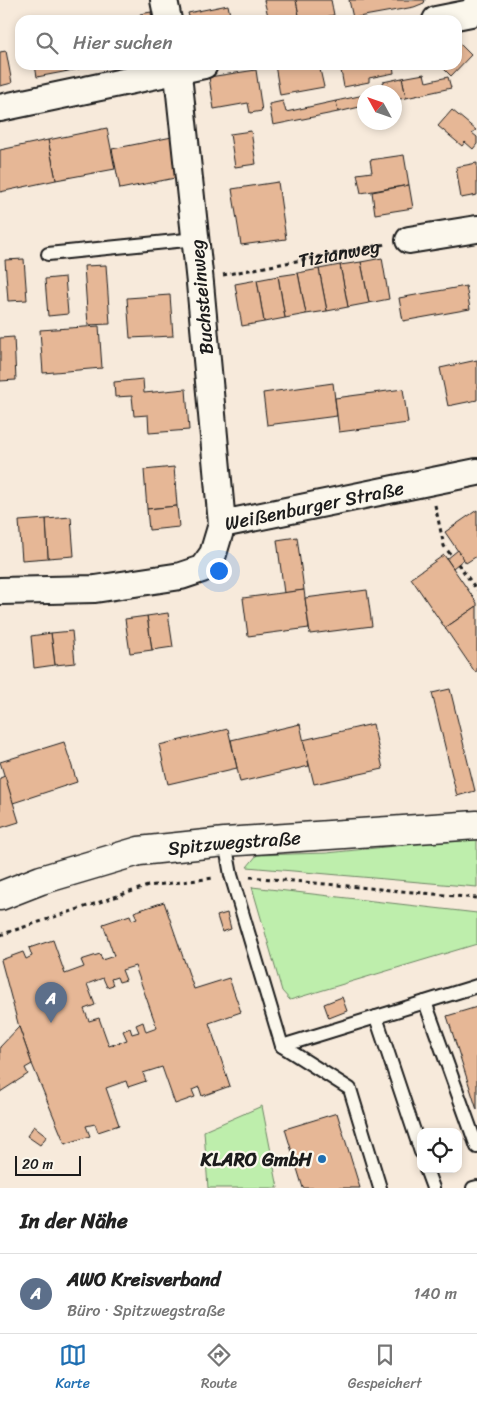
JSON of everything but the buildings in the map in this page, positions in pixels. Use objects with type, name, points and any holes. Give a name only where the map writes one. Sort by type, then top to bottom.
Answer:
[{"type":"street","points":[[164,0],[167,15]]},
{"type":"street","points":[[453,15],[470,10]]},
{"type":"street","points":[[0,108],[165,70]]},
{"type":"street","name":"Buchsteinweg","points":[[178,70],[222,524]]},
{"type":"street","points":[[409,240],[477,229]]},
{"type":"street","name":"Weißenburger Straße","points":[[0,590],[95,589],[181,576],[202,569],[213,554],[222,524],[477,472]]},
{"type":"street","name":"Spitzwegstraße","points":[[0,896],[41,880],[139,851],[225,842],[477,825]]},
{"type":"lane","points":[[48,254],[196,239]]},
{"type":"lane","points":[[225,842],[231,875],[282,1046],[350,1089],[380,1188]]},
{"type":"lane","points":[[282,1046],[477,986]]},
{"type":"lane","points":[[425,1002],[477,1147]]},
{"type":"lane","points":[[376,1017],[417,1140]]},
{"type":"lane","points":[[427,1173],[433,1188]]},
{"type":"lane","points":[[473,1188],[477,1187]]},
{"type":"path","name":"Tizianweg","points":[[200,283],[221,275],[409,240]]},
{"type":"path","points":[[430,481],[444,546],[451,555]]},
{"type":"path","points":[[458,564],[477,590]]},
{"type":"green space","points":[[463,839],[477,840],[477,887],[247,867],[257,855],[327,853]]},
{"type":"green space","points":[[252,887],[477,913],[477,944],[290,1000],[282,991]]},
{"type":"green space","points":[[262,1106],[278,1188],[208,1188],[204,1131]]},
{"type":"place","name":"AWO Kreisverband","points":[[51,1023]]},
{"type":"place","name":"KLARO GmbH","points":[[322,1159]]}]
